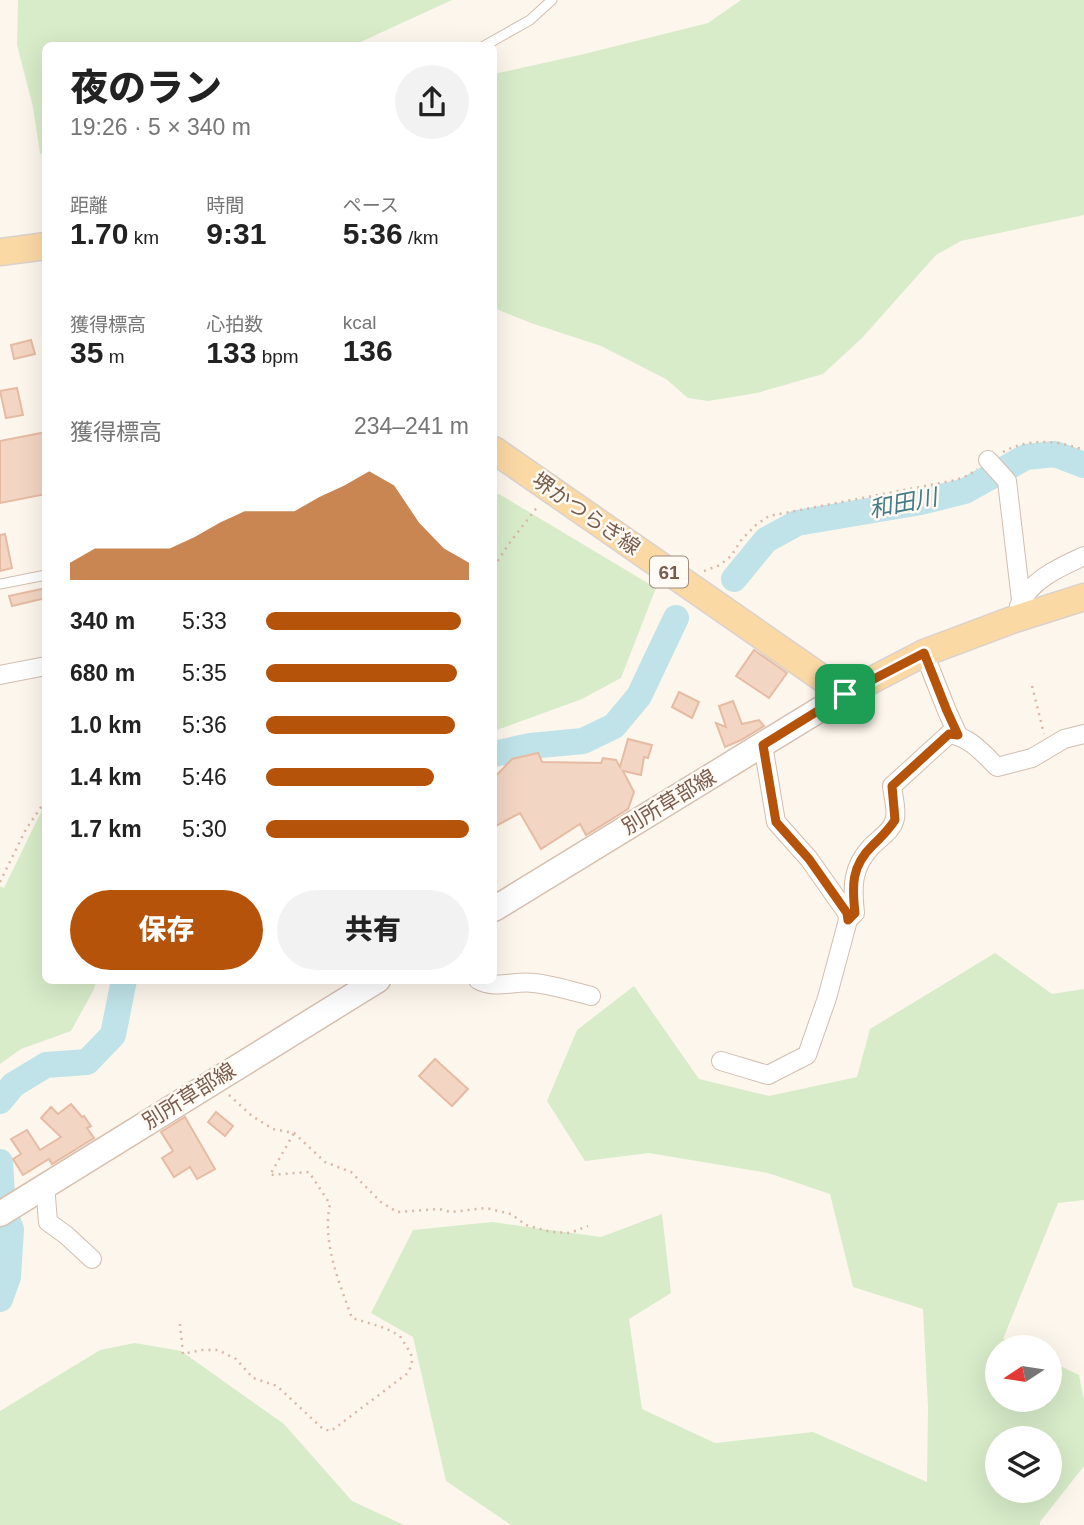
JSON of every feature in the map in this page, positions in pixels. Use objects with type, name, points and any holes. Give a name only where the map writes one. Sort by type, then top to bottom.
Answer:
[{"type":"main road","points":[[0,252],[42,247]]},
{"type":"main road","name":"堺かつらぎ線","points":[[497,452],[845,694]]},
{"type":"main road","points":[[845,694],[924,653],[1017,610],[1084,597]]},
{"type":"main road","name":"別所草部線","points":[[497,907],[845,694]]},
{"type":"main road","name":"別所草部線","points":[[8,1208],[371,984]]},
{"type":"street","points":[[988,460],[1007,481],[1017,610]]},
{"type":"street","points":[[1017,610],[1031,589],[1050,572],[1084,556]]},
{"type":"street","points":[[924,653],[958,735]]},
{"type":"street","points":[[0,675],[42,667]]},
{"type":"street","points":[[848,920],[855,913],[852,889],[862,858],[871,846],[886,834],[895,820],[892,786],[949,734],[958,735],[975,745],[997,767],[1031,758],[1064,739],[1084,734]]},
{"type":"street","points":[[721,1061],[768,1075],[807,1055],[827,998],[848,920],[847,913],[809,859],[776,822],[763,745]]},
{"type":"street","points":[[488,984],[493,986],[520,982],[537,983],[591,996]]},
{"type":"street","points":[[45,1184],[48,1222],[92,1259]]},
{"type":"lane","points":[[491,42],[530,20],[552,0]]},
{"type":"lane","points":[[0,584],[42,576]]},
{"type":"path","points":[[681,580],[720,565],[731,556],[741,539],[769,516],[957,480],[1013,447],[1030,443],[1047,442],[1084,450]]},
{"type":"path","points":[[497,562],[551,489]]},
{"type":"path","points":[[1032,686],[1049,748]]},
{"type":"path","points":[[0,882],[26,829],[42,806]]},
{"type":"path","points":[[213,1081],[253,1116],[273,1129],[294,1133],[325,1162],[351,1172],[381,1202],[397,1212],[439,1209],[451,1212],[485,1208],[511,1214],[526,1225],[551,1232],[570,1233],[588,1226]]},
{"type":"path","points":[[180,1324],[183,1354],[218,1350],[227,1354],[236,1359],[253,1378],[277,1386],[323,1429],[331,1431],[408,1373],[412,1364],[411,1353],[400,1336],[385,1328],[352,1318],[332,1262],[328,1214],[330,1204],[309,1172],[270,1174],[294,1133]]},
{"type":"green space","points":[[18,0],[452,0],[361,42],[42,42],[40,154],[33,107],[17,45]]},
{"type":"green space","points":[[741,0],[1084,0],[1084,215],[961,241],[936,255],[862,338],[823,374],[757,393],[708,401],[688,398],[666,379],[601,346],[497,309],[497,73],[708,23]]},
{"type":"green space","points":[[497,495],[656,588],[621,678],[582,699],[497,730]]},
{"type":"green space","points":[[42,810],[42,984],[96,984],[71,1031],[21,1049],[0,1064],[0,886],[4,888]]},
{"type":"green space","points":[[995,953],[1052,994],[1084,989],[1084,1200],[1058,1203],[1005,1335],[985,1335],[985,1412],[1062,1412],[1062,1367],[1079,1375],[1084,1401],[1084,1466],[1062,1494],[1062,1426],[985,1426],[985,1503],[1055,1503],[1040,1525],[511,1525],[446,1481],[413,1337],[371,1313],[413,1230],[492,1222],[601,1237],[662,1214],[671,1293],[629,1319],[642,1409],[715,1443],[813,1432],[927,1482],[928,1407],[923,1309],[853,1287],[830,1194],[768,1173],[649,1153],[585,1161],[547,1101],[577,1030],[634,986],[699,1079],[769,1096],[857,1077],[870,1029]]},
{"type":"green space","points":[[135,1343],[181,1351],[284,1424],[352,1501],[404,1525],[0,1525],[0,1411],[100,1350]]},
{"type":"building","points":[[31,340],[35,354],[14,359],[11,345]]},
{"type":"building","points":[[17,388],[23,415],[6,418],[0,391]]},
{"type":"building","points":[[42,433],[42,495],[0,503],[0,441]]},
{"type":"building","points":[[5,534],[12,568],[0,571],[0,535]]},
{"type":"building","points":[[42,589],[42,599],[12,606],[9,596]]},
{"type":"building","points":[[754,650],[787,673],[769,698],[736,676]]},
{"type":"building","points":[[679,692],[699,702],[692,718],[672,707]]},
{"type":"building","points":[[733,701],[742,724],[759,720],[764,726],[725,747],[716,723],[726,727],[719,706]]},
{"type":"building","points":[[628,739],[652,745],[648,758],[644,757],[641,775],[623,771],[634,792],[628,809],[586,835],[580,824],[541,849],[520,813],[497,825],[497,775],[512,759],[538,753],[542,762],[601,763],[603,758],[616,760],[620,767]]},
{"type":"building","points":[[435,1059],[468,1089],[452,1106],[419,1076]]},
{"type":"building","points":[[71,1104],[91,1126],[87,1128],[94,1138],[52,1164],[49,1159],[23,1175],[13,1159],[21,1154],[11,1139],[27,1130],[40,1150],[61,1137],[41,1118],[51,1107],[58,1114]]},
{"type":"building","points":[[216,1112],[233,1126],[225,1136],[208,1122]]},
{"type":"building","points":[[185,1117],[215,1169],[197,1179],[190,1167],[174,1177],[162,1158],[173,1151],[161,1132]]},
{"type":"waterway","name":"和田川","points":[[734,579],[766,540],[797,523],[921,502],[965,491],[1026,457],[1055,454],[1084,465]]},
{"type":"waterway","name":"和田川","points":[[497,753],[530,746],[583,741],[614,726],[639,696],[676,618]]},
{"type":"waterway","name":"和田川","points":[[0,1101],[13,1085],[46,1065],[87,1062],[113,1035],[123,984]]},
{"type":"waterway","name":"和田川","points":[[0,1162],[3,1210],[11,1229],[8,1277],[0,1299]]},
{"type":"route","points":[[924,653],[958,735],[949,734],[892,786],[895,820],[886,834],[871,846],[862,858],[852,889],[855,913],[848,920],[847,913],[809,859],[776,822],[763,745],[845,694],[924,653]]}]
